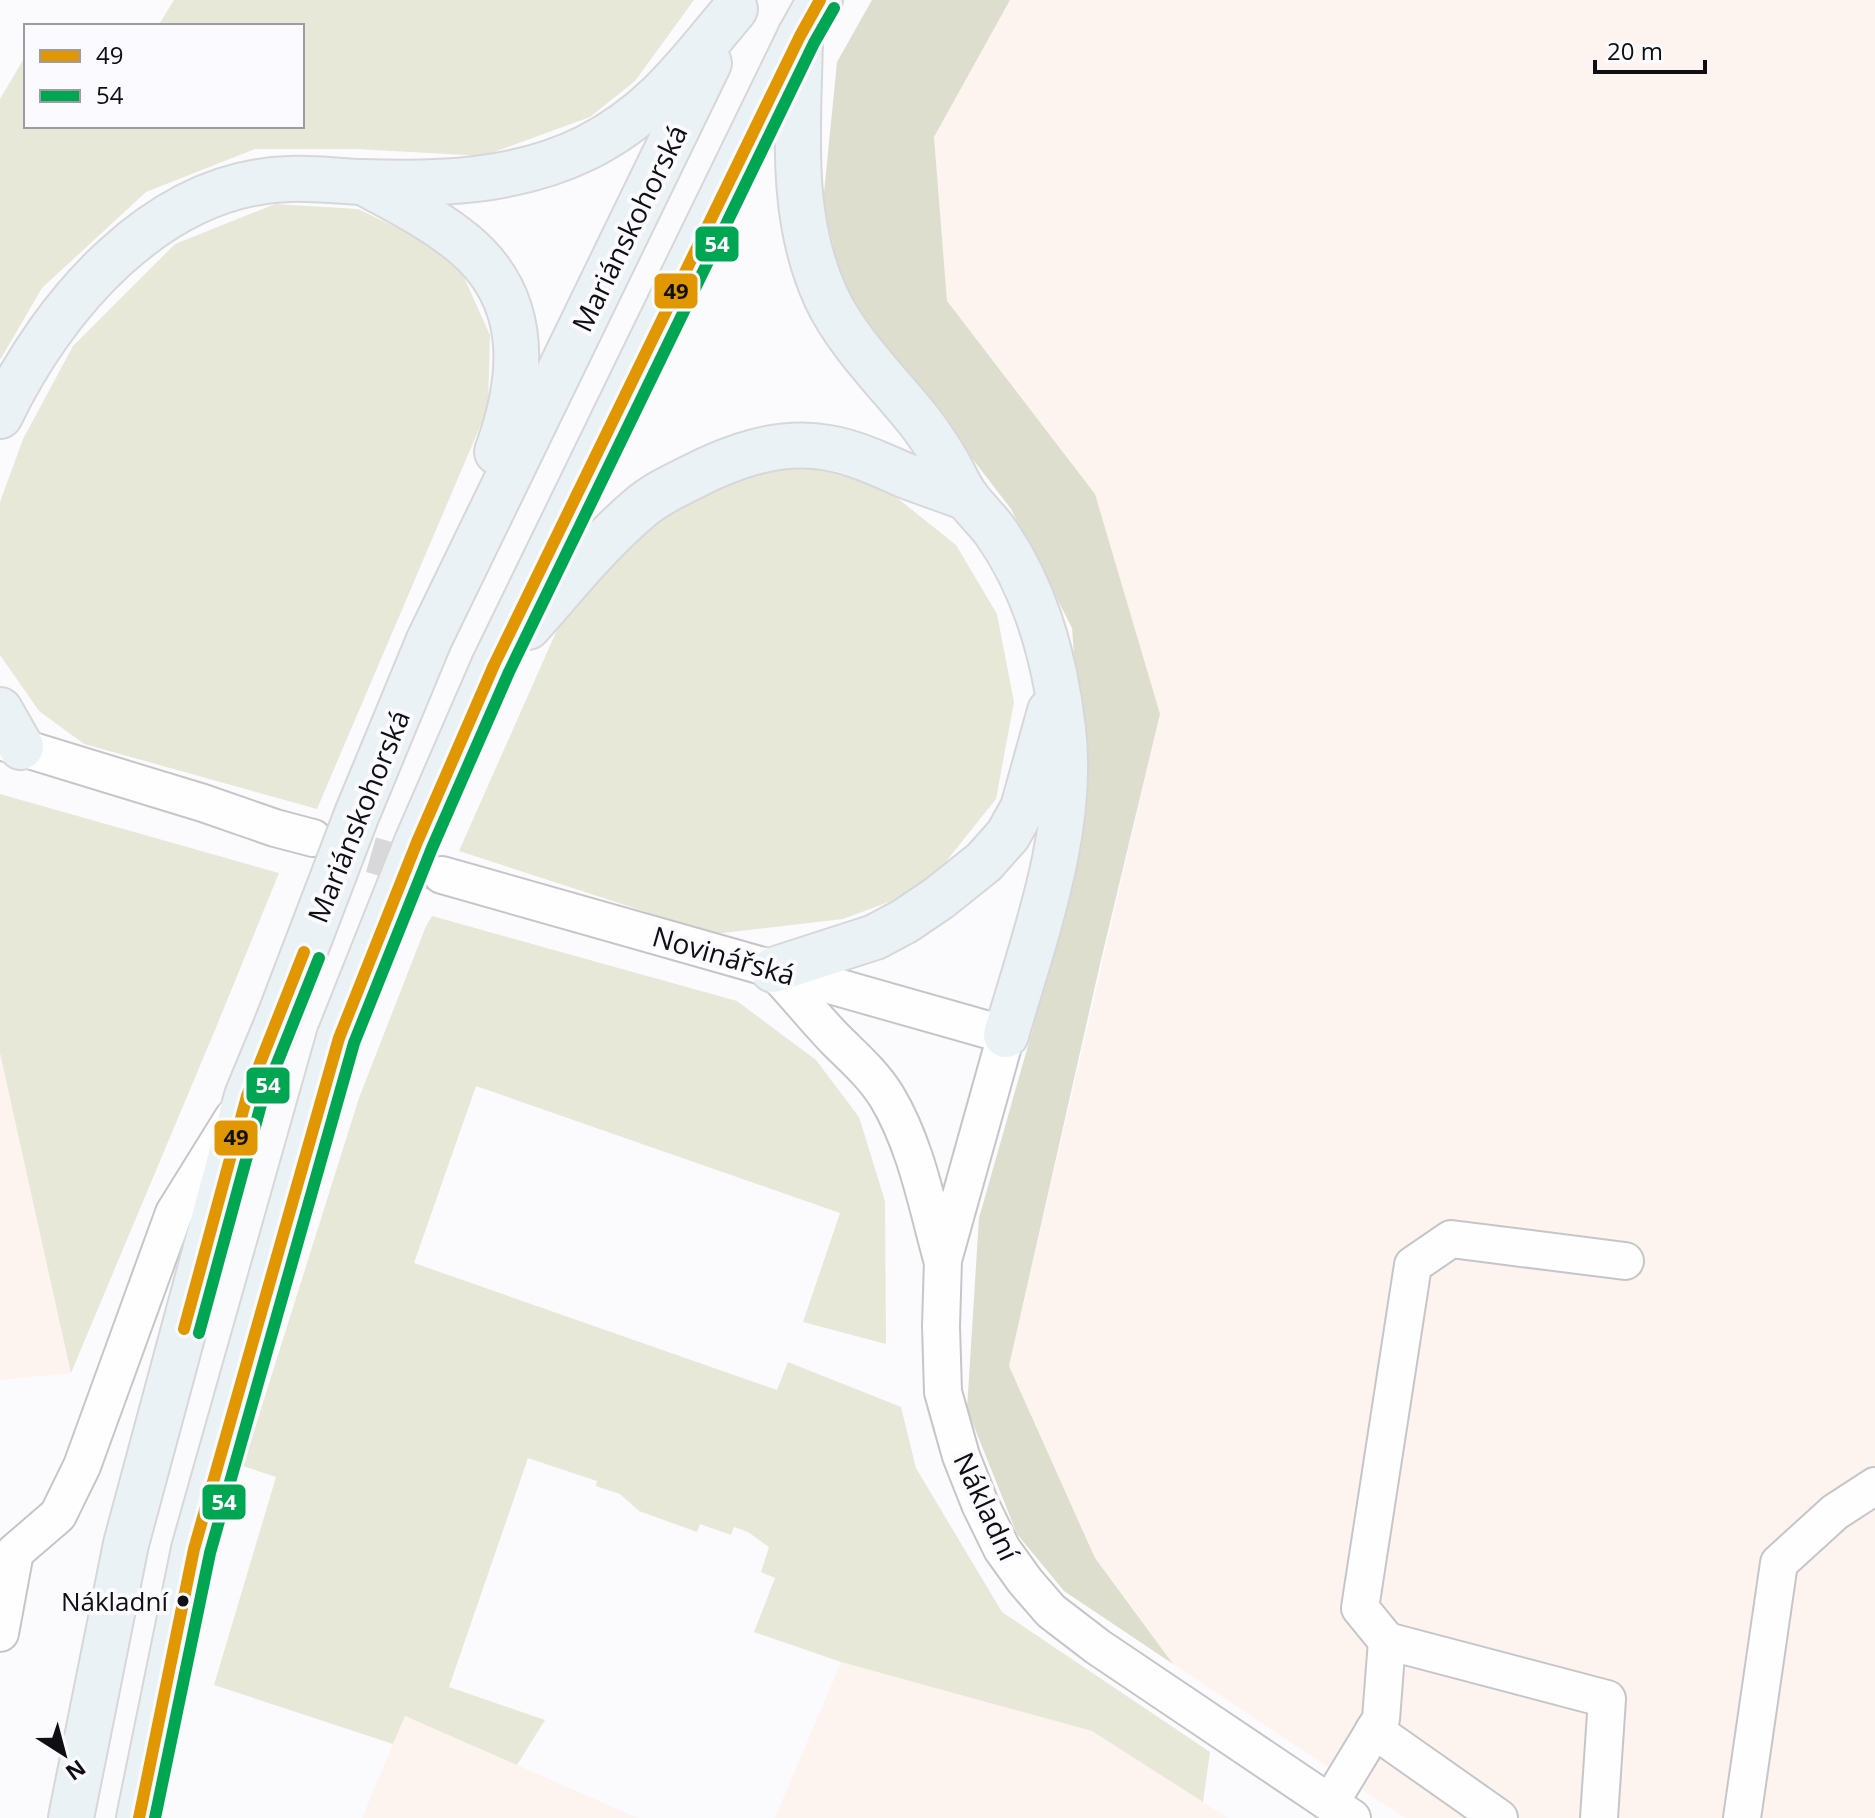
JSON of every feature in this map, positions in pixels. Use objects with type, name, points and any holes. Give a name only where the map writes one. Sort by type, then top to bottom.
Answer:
[{"type":"main road","points":[[0,416],[24,370],[80,294],[112,260],[160,222],[214,194],[261,181],[473,180],[533,168],[584,149],[627,124],[655,102],[738,5]]},
{"type":"main road","name":"Mariánskohorská","points":[[71,1818],[126,1544],[247,1096],[429,640],[738,5]]},
{"type":"main road","points":[[810,18],[798,178],[805,237],[814,266],[841,325],[922,425],[967,498],[994,529],[1023,577],[1046,640],[1064,729],[1065,770],[1058,841],[1006,1035]]},
{"type":"main road","points":[[139,1818],[194,1549],[339,1038],[417,842],[494,665],[810,18]]},
{"type":"main road","points":[[363,182],[440,226],[483,262],[503,293],[517,348],[515,390],[506,428],[429,640]]},
{"type":"main road","points":[[494,665],[609,537],[634,514],[673,486],[736,457],[794,445],[830,448],[859,456],[967,498]]},
{"type":"main road","points":[[773,970],[875,937],[939,898],[984,862],[1008,835],[1023,808],[1056,690]]},
{"type":"street","points":[[7,733],[275,828],[313,838]]},
{"type":"street","name":"Novinářská","points":[[442,875],[1006,1035]]},
{"type":"street","points":[[773,970],[834,1038],[862,1064],[887,1096],[916,1164],[943,1260]]},
{"type":"street","name":"Nákladní","points":[[1006,1035],[943,1260],[943,1392],[961,1456],[980,1504],[1002,1549],[1051,1611],[1341,1811]]},
{"type":"street","points":[[0,1633],[7,1552],[58,1515],[82,1466],[174,1213],[247,1096]]},
{"type":"street","points":[[1599,1818],[1607,1699],[1387,1641],[1360,1608],[1413,1265],[1451,1239],[1625,1261]]},
{"type":"street","points":[[1742,1818],[1779,1563],[1835,1512],[1875,1486]]},
{"type":"street","points":[[1341,1811],[1381,1719],[1387,1641]]},
{"type":"street","points":[[1374,1730],[1499,1818]]},
{"type":"shaded area","points":[[1010,0],[1875,0],[1875,1818],[1405,1818],[1173,1664],[1095,1558],[1009,1366],[1160,714],[1095,494],[947,301],[934,137]]},
{"type":"shaded area","points":[[0,1053],[71,1372],[71,1373],[0,1380]]},
{"type":"shaded area","points":[[841,1662],[1092,1731],[1228,1818],[775,1818]]},
{"type":"shaded area","points":[[405,1716],[638,1818],[362,1818]]},
{"type":"green space","points":[[174,0],[694,0],[635,81],[590,117],[483,156],[356,149],[255,149],[146,192],[42,288],[0,360],[0,99],[24,58],[24,128],[304,128],[304,24],[159,24]]},
{"type":"green space","points":[[872,0],[1010,0],[934,137],[947,301],[1095,494],[1160,714],[1009,1366],[1095,1558],[1173,1664],[1064,1591],[1017,1534],[967,1409],[979,1218],[1058,940],[1084,786],[1072,628],[1011,509],[846,300],[823,203],[837,62]]},
{"type":"green space","points":[[275,204],[358,209],[454,255],[490,335],[488,408],[317,809],[84,744],[39,711],[0,655],[0,502],[23,439],[73,346],[175,244]]},
{"type":"green space","points":[[810,464],[881,485],[956,545],[997,614],[1014,702],[996,799],[924,889],[843,919],[714,934],[459,851],[576,587],[664,507],[724,475]]},
{"type":"green space","points":[[0,794],[279,873],[71,1373],[0,1053]]},
{"type":"green space","points":[[432,916],[737,1001],[816,1060],[859,1117],[885,1201],[886,1344],[803,1322],[840,1213],[476,1086],[414,1263],[777,1390],[788,1362],[901,1407],[916,1468],[1002,1612],[1210,1752],[1203,1802],[1092,1731],[841,1662],[754,1632],[775,1578],[761,1572],[769,1547],[748,1532],[734,1527],[731,1535],[700,1524],[697,1532],[639,1511],[620,1494],[596,1486],[597,1481],[528,1458],[449,1687],[545,1720],[517,1765],[405,1716],[393,1744],[214,1685],[276,1477],[243,1466],[359,1098]]},
{"type":"tunnel","points":[[319,840],[435,873]]},
{"type":"transit line","name":"49","points":[[139,1818],[194,1549],[339,1038],[417,842],[494,665],[820,0]]},
{"type":"transit line","name":"54","points":[[155,1818],[210,1553],[354,1043],[432,848],[509,672],[814,43],[834,8]]},
{"type":"transit line","name":"49","points":[[184,1329],[247,1096],[304,952]]},
{"type":"transit line","name":"54","points":[[199,1333],[262,1101],[319,958]]},
{"type":"place","name":"Nákladní","points":[[183,1601]]}]
